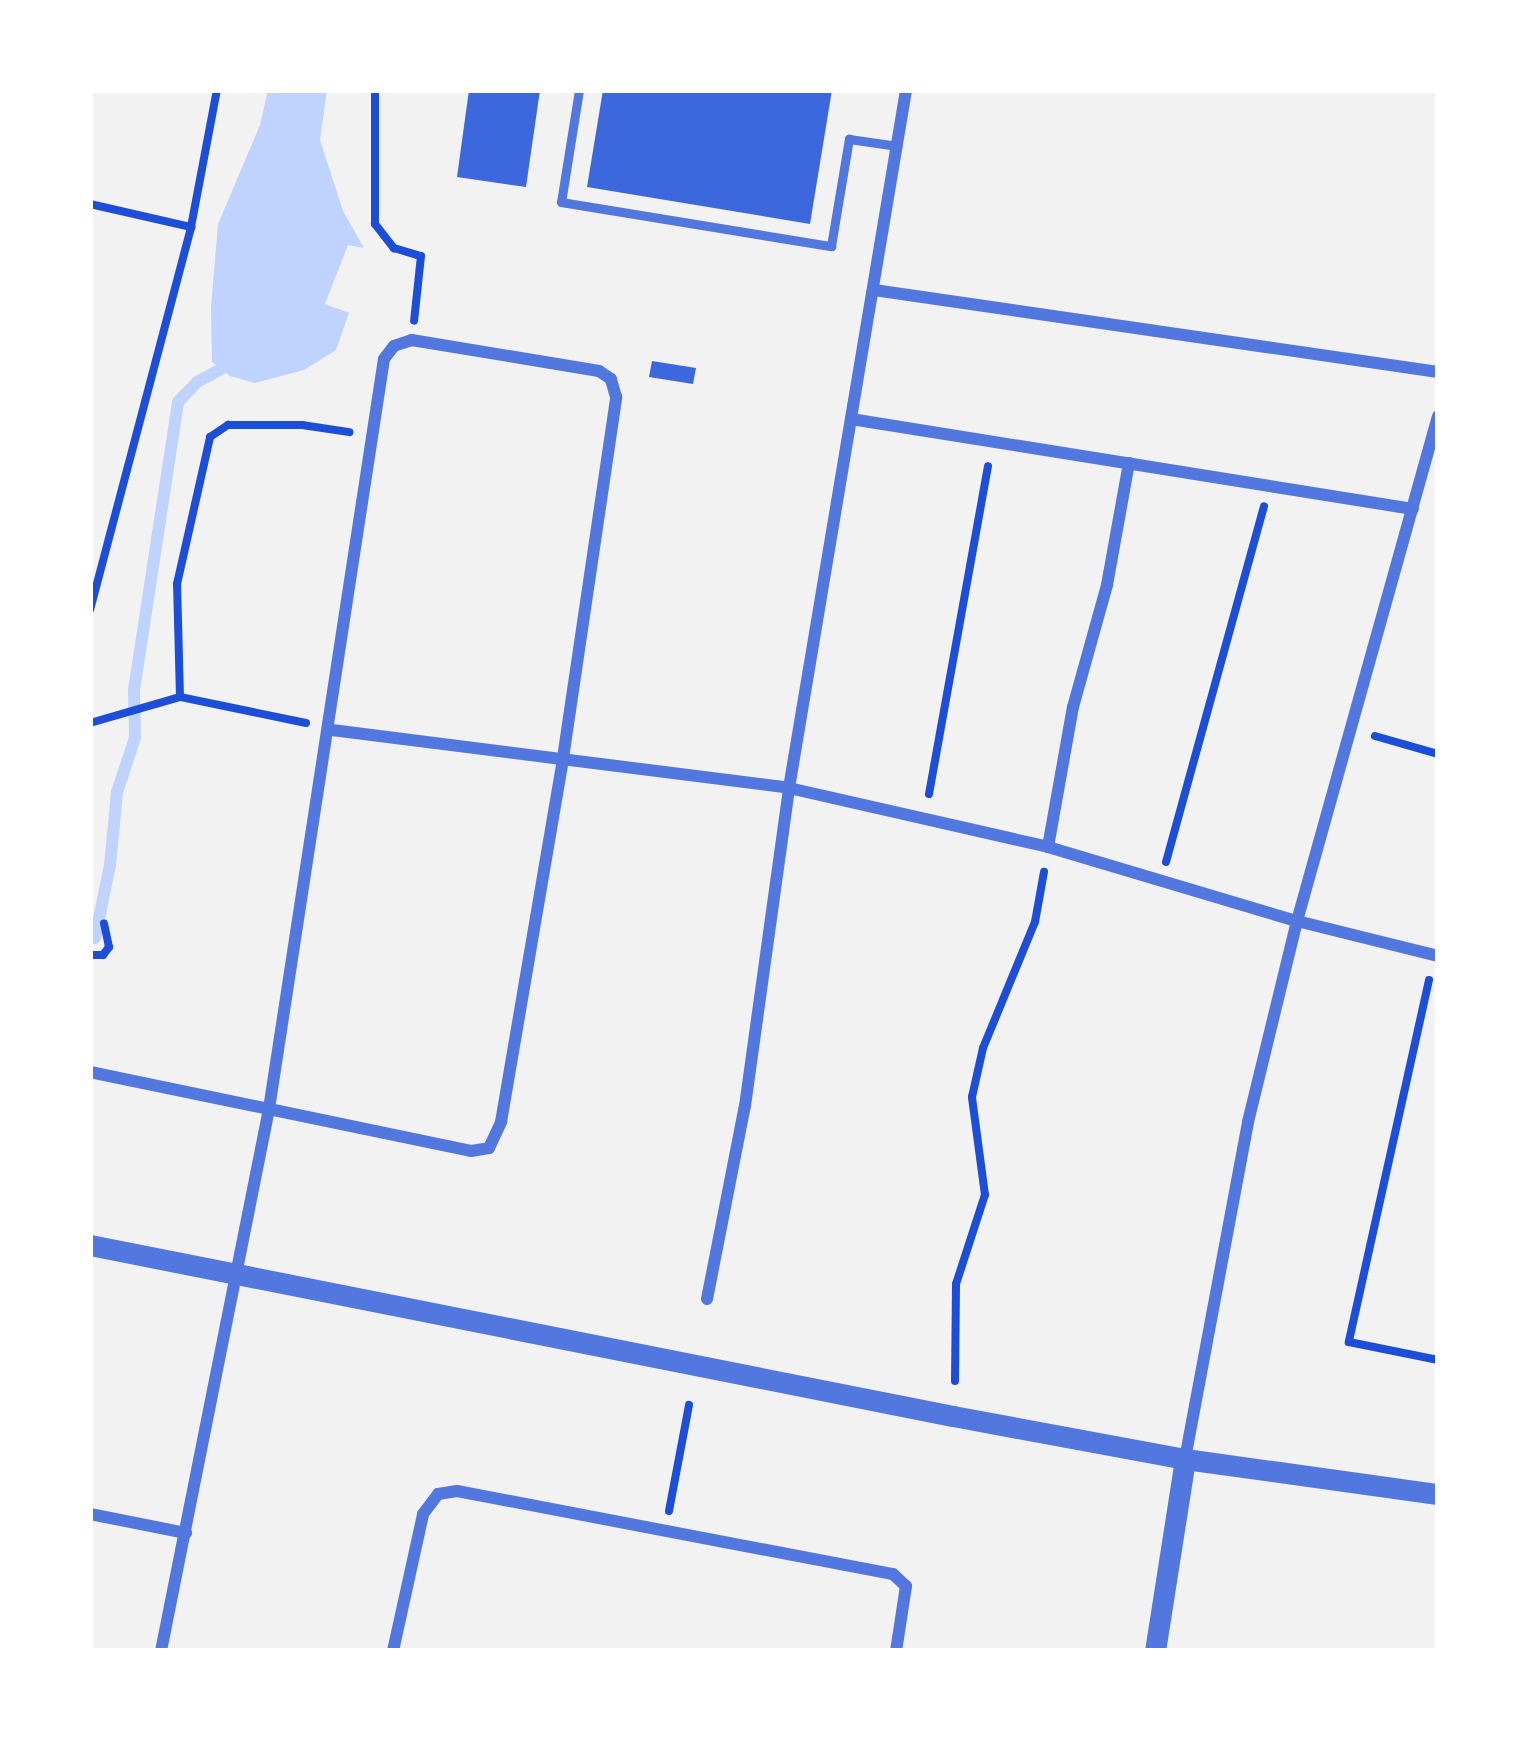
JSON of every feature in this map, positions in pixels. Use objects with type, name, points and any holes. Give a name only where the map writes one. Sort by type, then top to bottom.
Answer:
[{"type":"street","points":[[707,1299],[745,1106],[789,788],[906,90]]},
{"type":"street","points":[[874,290],[1438,372]]},
{"type":"street","points":[[90,1072],[269,1109],[471,1151],[489,1148],[501,1122],[563,758],[616,397],[611,379],[599,371],[412,340],[394,346],[384,359],[332,730],[269,1109],[161,1651]]},
{"type":"street","points":[[1154,1651],[1248,1122],[1297,921],[1438,416]]},
{"type":"street","points":[[851,419],[1412,509]]},
{"type":"street","points":[[1048,847],[1129,463]]},
{"type":"street","points":[[332,730],[789,788],[1048,847],[1297,921],[1438,956]]},
{"type":"street","points":[[90,1245],[236,1278],[1185,1459],[1438,1495]]},
{"type":"street","points":[[393,1651],[423,1514],[438,1494],[457,1491],[893,1574],[906,1586],[896,1651]]},
{"type":"street","points":[[90,1514],[186,1533]]},
{"type":"lane","points":[[579,90],[561,202],[830,245],[849,139],[897,146]]},
{"type":"path","points":[[90,610],[191,227],[217,90]]},
{"type":"path","points":[[375,90],[375,224],[394,248],[421,256],[412,340]]},
{"type":"path","points":[[90,204],[191,227]]},
{"type":"path","points":[[179,697],[177,584],[210,437],[228,424],[374,436]]},
{"type":"path","points":[[925,819],[992,441]]},
{"type":"path","points":[[1160,880],[1270,485]]},
{"type":"path","points":[[90,723],[179,697],[332,730]]},
{"type":"path","points":[[1375,736],[1438,754]]},
{"type":"path","points":[[955,1381],[956,1284],[985,1195],[972,1096],[983,1048],[1035,922],[1048,847]]},
{"type":"path","points":[[90,955],[104,955],[109,947],[104,923]]},
{"type":"path","points":[[1430,980],[1348,1342],[1438,1360]]},
{"type":"path","points":[[665,1531],[689,1405]]},
{"type":"water","points":[[268,90],[327,90],[320,140],[343,211],[364,248],[348,245],[325,304],[349,313],[336,350],[304,370],[255,383],[230,376],[212,362],[211,307],[218,224],[260,125]]},
{"type":"building","points":[[469,90],[540,90],[526,187],[457,177]]},
{"type":"building","points":[[603,90],[832,90],[810,224],[587,187]]},
{"type":"building","points":[[652,361],[696,368],[693,384],[649,377]]},
{"type":"waterway","points":[[95,938],[110,865],[117,792],[135,738],[134,690],[178,402],[197,382],[221,369]]}]
